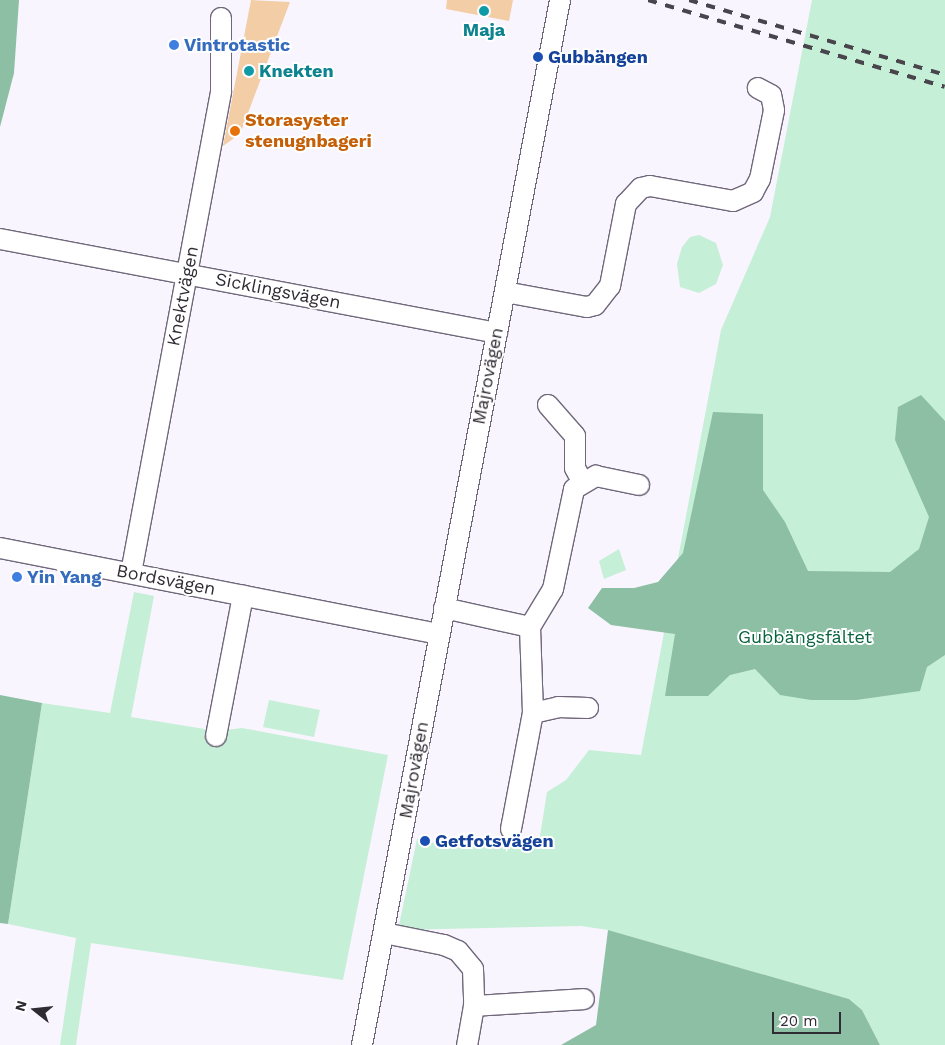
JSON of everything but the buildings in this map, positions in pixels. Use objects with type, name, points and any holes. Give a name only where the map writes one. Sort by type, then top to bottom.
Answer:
[{"type":"street","name":"Majrovägen","points":[[362,1045],[560,0]]},
{"type":"street","name":"Knektvägen","points":[[131,573],[221,91],[221,18]]},
{"type":"street","points":[[504,292],[586,307],[595,304],[610,286],[626,204],[642,188],[650,186],[733,201],[753,192],[760,179],[774,110],[771,95],[758,88]]},
{"type":"street","name":"Sicklingsvägen","points":[[0,239],[188,273],[497,333]]},
{"type":"street","points":[[548,405],[575,436],[575,468],[582,482]]},
{"type":"street","points":[[510,829],[533,713],[530,627],[553,589],[574,489],[582,482],[596,476],[640,485]]},
{"type":"street","name":"Bordsvägen","points":[[0,548],[439,634]]},
{"type":"street","points":[[216,736],[243,596]]},
{"type":"street","points":[[444,608],[530,627]]},
{"type":"street","points":[[533,713],[558,707],[588,708]]},
{"type":"street","points":[[384,933],[458,951],[473,970],[474,1006],[467,1045]]},
{"type":"street","points":[[474,1006],[584,999]]},
{"type":"green space","points":[[0,0],[19,0],[14,73],[0,127]]},
{"type":"green space","name":"Gubbängsfältet","points":[[812,0],[945,0],[945,1045],[880,1045],[862,1010],[849,999],[608,930],[581,926],[398,930],[417,839],[451,847],[539,842],[547,792],[566,780],[589,750],[641,755],[721,330],[770,217]]},
{"type":"green space","points":[[699,235],[716,243],[723,265],[716,284],[699,293],[680,287],[677,264],[682,247],[690,237]]},
{"type":"green space","points":[[921,395],[945,421],[945,655],[927,667],[920,691],[856,700],[811,700],[780,695],[755,669],[730,675],[708,696],[665,696],[675,634],[611,625],[588,608],[602,588],[634,588],[658,582],[683,553],[713,412],[763,414],[763,490],[785,522],[808,571],[890,572],[919,549],[929,517],[895,440],[898,407]]},
{"type":"green space","points":[[619,549],[626,570],[604,579],[599,561]]},
{"type":"green space","points":[[134,592],[154,596],[131,717],[217,731],[242,728],[388,755],[343,980],[91,943],[76,1045],[60,1045],[76,938],[8,924],[42,703],[110,713]]},
{"type":"green space","points":[[0,695],[42,703],[8,924],[0,923]]},
{"type":"green space","points":[[269,700],[320,710],[314,737],[263,727]]},
{"type":"green space","points":[[608,930],[849,999],[862,1010],[880,1045],[561,1045],[596,1025]]},
{"type":"railway","points":[[648,0],[945,87]]},
{"type":"railway","points":[[689,0],[945,75]]},
{"type":"place","name":"Maja","points":[[484,11]]},
{"type":"place","name":"Vintrotastic","points":[[174,45]]},
{"type":"place","name":"Gubbängen","points":[[538,57]]},
{"type":"place","name":"Knekten","points":[[249,71]]},
{"type":"place","name":"Storasyster stenugnbageri","points":[[235,131]]},
{"type":"place","name":"Yin Yang","points":[[17,577]]},
{"type":"place","name":"Getfotsvägen","points":[[425,841]]}]
